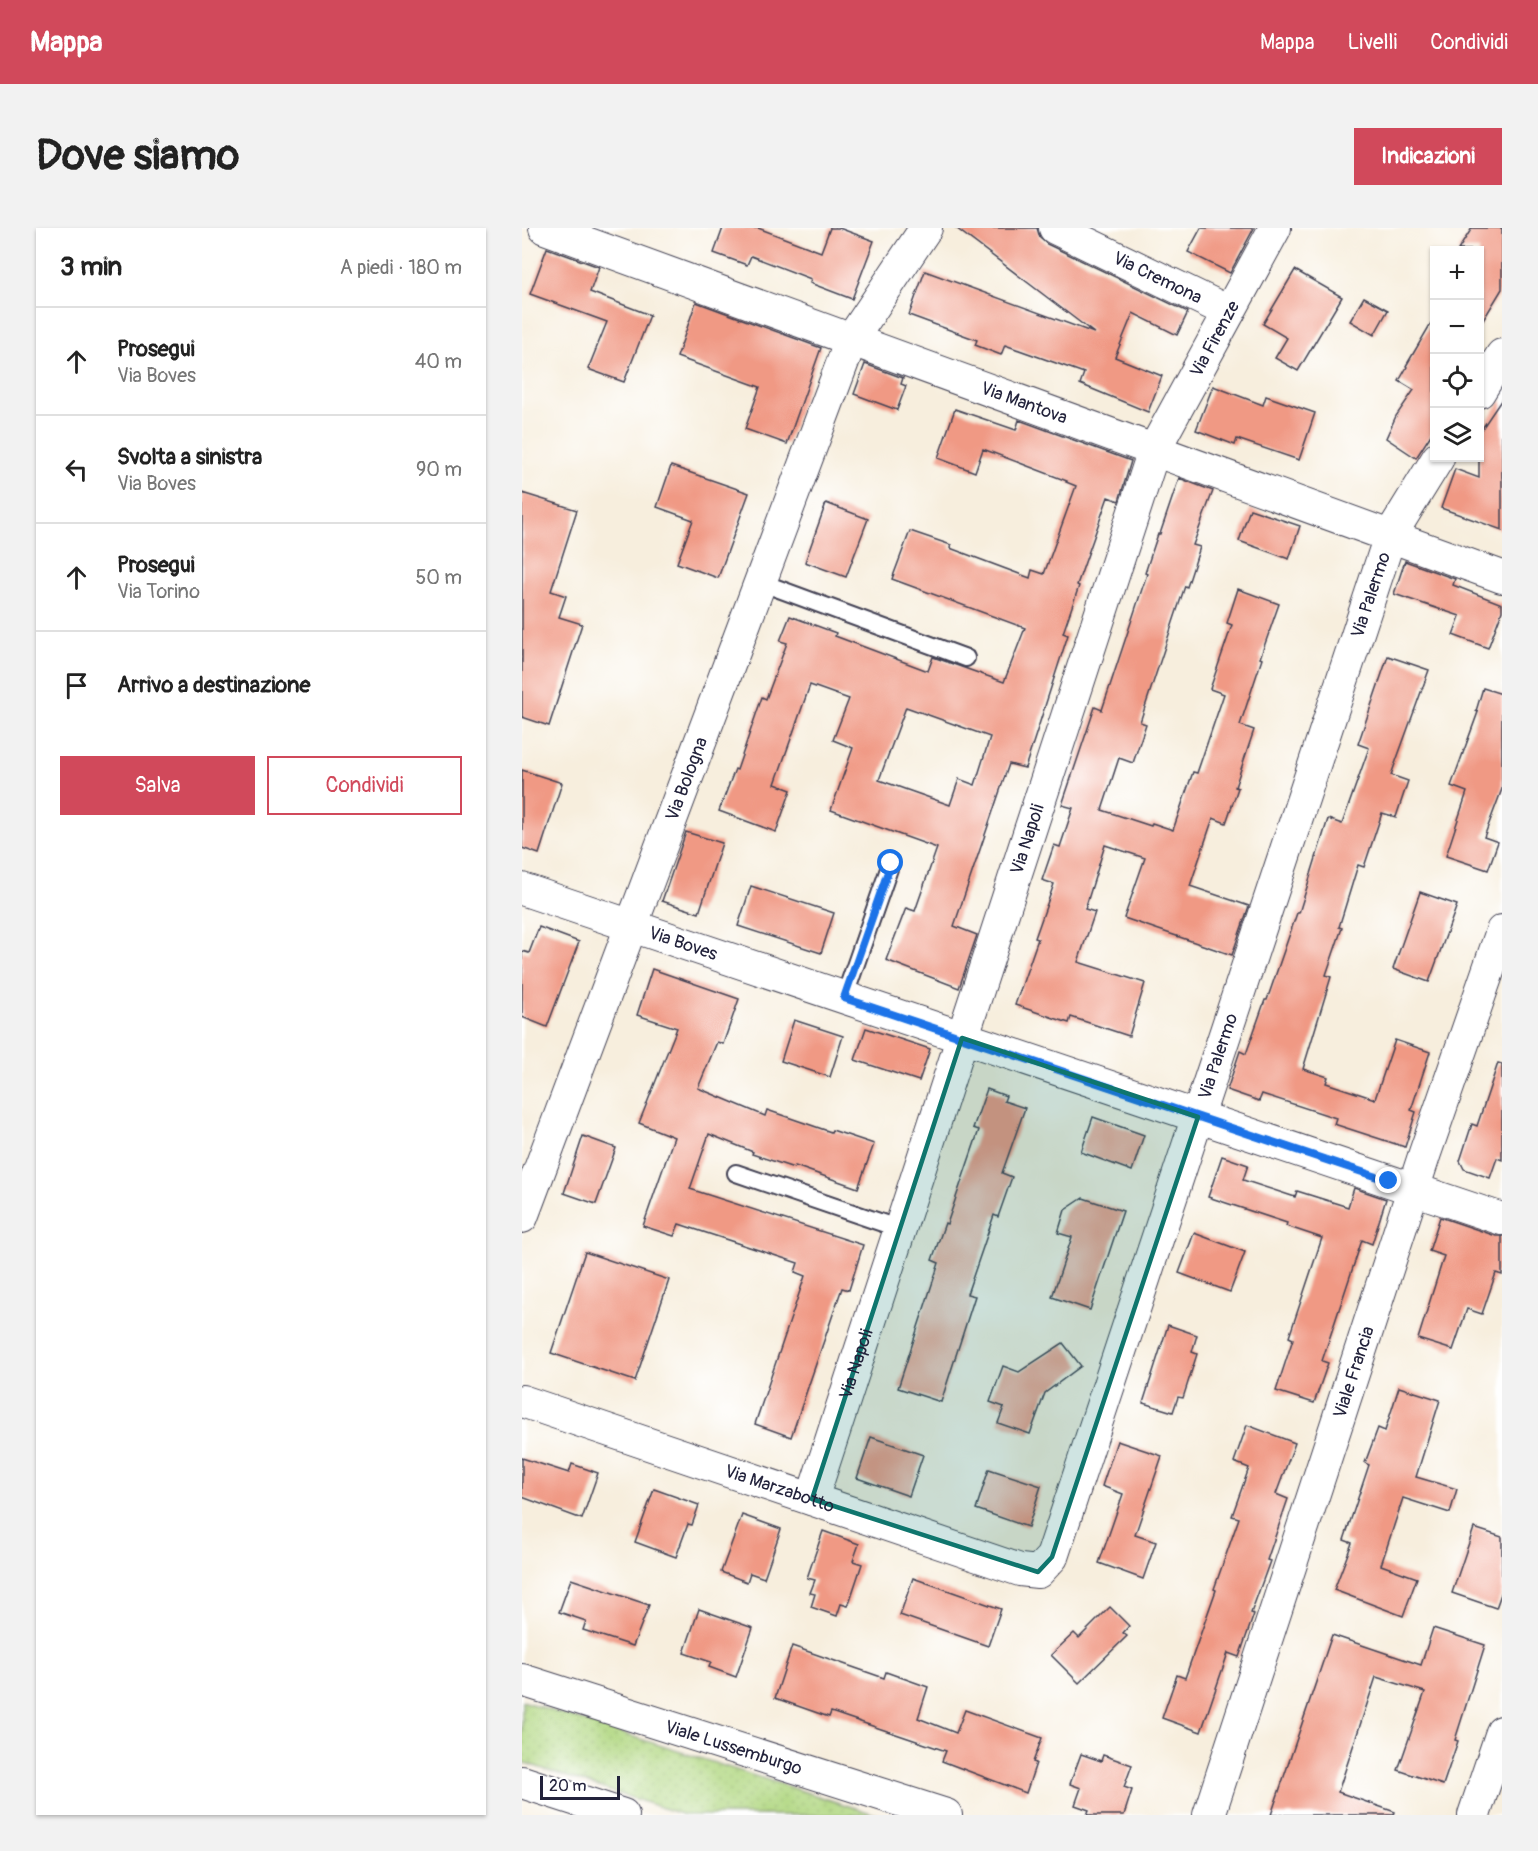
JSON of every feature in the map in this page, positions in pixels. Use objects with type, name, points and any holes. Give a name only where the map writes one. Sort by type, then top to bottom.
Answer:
[{"type":"street","name":"Via Mantova","points":[[545,228],[1502,577]]},
{"type":"street","name":"Via Bologna","points":[[522,1217],[851,340],[926,228]]},
{"type":"street","name":"Via Cremona","points":[[1055,228],[1229,312]]},
{"type":"street","name":"Via Firenze","points":[[1154,450],[1275,228]]},
{"type":"street","points":[[1484,384],[1502,356]]},
{"type":"street","name":"Via Napoli","points":[[812,1499],[1154,450]]},
{"type":"street","name":"Via Palermo","points":[[1038,1572],[1052,1557],[1390,536],[1436,462]]},
{"type":"street","name":"Via Boves","points":[[522,889],[1502,1219]]},
{"type":"street","name":"Viale Francia","points":[[1209,1815],[1429,1142],[1502,931]]},
{"type":"street","name":"Via Marzabotto","points":[[522,1401],[1020,1570],[1038,1572]]},
{"type":"street","name":"Viale Lussemburgo","points":[[522,1680],[946,1815]]},
{"type":"street","points":[[1474,1815],[1502,1732]]},
{"type":"street","points":[[522,1782],[623,1815]]},
{"type":"lane","points":[[760,582],[966,658]]},
{"type":"lane","points":[[844,998],[891,863]]},
{"type":"lane","points":[[736,1173],[900,1229]]},
{"type":"highlighted area","points":[[962,1038],[1198,1117],[1052,1557],[1038,1572],[812,1499]]},
{"type":"green space","points":[[522,1701],[877,1815],[684,1815],[522,1762]]},
{"type":"building","points":[[723,228],[758,228],[821,252],[830,228],[839,228],[874,241],[852,299],[810,283],[811,279],[751,256],[747,265],[714,253]]},
{"type":"building","points":[[956,228],[1037,228],[1040,238],[1047,244],[1188,312],[1177,335],[1133,313],[1115,357],[1162,376],[1148,412],[1080,384],[1084,373],[1005,345],[1001,355],[975,345],[977,340],[909,315],[925,271],[1094,333]]},
{"type":"building","points":[[1201,228],[1254,228],[1230,273],[1188,252]]},
{"type":"building","points":[[1472,228],[1502,228],[1502,289],[1484,319],[1484,246],[1461,246]]},
{"type":"building","points":[[547,248],[599,267],[590,292],[650,315],[624,382],[588,369],[607,322],[530,294]]},
{"type":"building","points":[[1295,270],[1342,297],[1298,371],[1275,358],[1287,338],[1263,324]]},
{"type":"building","points":[[1364,297],[1388,310],[1374,335],[1350,321]]},
{"type":"building","points":[[696,302],[821,348],[787,444],[745,429],[760,387],[677,357]]},
{"type":"building","points":[[1430,325],[1430,436],[1416,458],[1386,438],[1396,416],[1414,390],[1399,381]]},
{"type":"building","points":[[865,364],[903,378],[901,384],[906,386],[897,410],[854,394]]},
{"type":"building","points":[[1213,386],[1263,405],[1266,396],[1315,413],[1299,460],[1237,439],[1235,445],[1196,430]]},
{"type":"building","points":[[1502,399],[1502,530],[1441,508],[1455,469],[1479,478],[1479,462],[1484,462],[1484,426]]},
{"type":"building","points":[[955,409],[1016,430],[1019,420],[1131,461],[1119,501],[1108,497],[1077,585],[1079,586],[1063,633],[1068,635],[1025,768],[1009,764],[954,926],[977,935],[959,988],[886,960],[906,908],[915,911],[937,848],[831,810],[853,748],[833,740],[849,699],[810,685],[775,784],[791,790],[776,832],[719,811],[735,769],[737,770],[762,697],[766,699],[787,643],[780,641],[790,616],[836,633],[835,636],[928,671],[933,657],[1004,682],[1025,628],[892,579],[910,531],[951,545],[950,548],[1030,578],[1032,570],[1044,574],[1076,486],[983,449],[975,472],[938,458]],"holes":[[[906,707],[990,737],[975,785],[959,779],[950,805],[879,780]]]},
{"type":"building","points":[[671,466],[749,493],[718,578],[677,563],[693,520],[657,507]]},
{"type":"building","points":[[1179,478],[1213,491],[1193,545],[1200,547],[1140,722],[1146,724],[1133,763],[1119,758],[1102,810],[1151,826],[1152,823],[1173,830],[1193,772],[1197,773],[1224,694],[1210,689],[1232,625],[1227,623],[1238,589],[1279,604],[1240,725],[1254,730],[1235,787],[1238,788],[1226,823],[1213,818],[1190,886],[1249,906],[1232,955],[1124,918],[1145,858],[1105,845],[1085,909],[1095,912],[1078,962],[1145,983],[1129,1036],[1071,1017],[1069,1023],[1015,1005],[1054,884],[1042,880],[1054,845],[1060,847],[1073,808],[1062,805],[1095,707],[1102,710],[1147,574],[1145,573]]},
{"type":"building","points":[[522,493],[577,510],[551,591],[566,596],[559,617],[582,624],[549,726],[522,717]]},
{"type":"building","points":[[826,503],[868,519],[846,577],[805,562]]},
{"type":"building","points":[[1250,509],[1300,526],[1289,559],[1239,541]]},
{"type":"building","points":[[1405,561],[1455,579],[1453,585],[1502,604],[1502,611],[1488,648],[1453,635],[1460,616],[1394,594]]},
{"type":"building","points":[[1388,656],[1429,670],[1391,775],[1408,781],[1396,817],[1382,813],[1364,867],[1358,865],[1339,927],[1342,928],[1326,975],[1331,977],[1303,1069],[1328,1077],[1326,1083],[1375,1099],[1395,1040],[1430,1052],[1411,1110],[1416,1112],[1405,1147],[1334,1124],[1336,1118],[1262,1094],[1259,1101],[1227,1090],[1240,1051],[1246,1054],[1265,1000],[1267,1000],[1297,913],[1299,913],[1328,819],[1342,824],[1369,748],[1358,744]]},
{"type":"building","points":[[1483,688],[1502,694],[1502,789],[1484,837],[1498,842],[1488,870],[1446,856],[1467,792],[1451,786],[1478,712],[1476,711]]},
{"type":"building","points":[[522,770],[562,783],[539,854],[522,848]]},
{"type":"building","points":[[686,832],[722,843],[699,913],[662,901]]},
{"type":"building","points":[[751,886],[834,913],[821,953],[738,926]]},
{"type":"building","points":[[1420,892],[1457,905],[1429,982],[1393,969]]},
{"type":"building","points":[[539,927],[579,942],[547,1027],[522,1017],[522,951],[529,953]]},
{"type":"building","points":[[652,969],[739,999],[723,1044],[717,1042],[698,1088],[765,1116],[767,1110],[874,1144],[858,1188],[752,1154],[753,1152],[709,1134],[690,1189],[863,1245],[849,1290],[842,1288],[791,1437],[755,1424],[805,1276],[795,1272],[798,1263],[679,1224],[674,1236],[643,1226],[674,1137],[639,1123],[677,1028],[637,1015]]},
{"type":"building","points":[[794,1020],[843,1036],[830,1077],[781,1061]]},
{"type":"building","points":[[866,1028],[930,1049],[919,1081],[855,1060]]},
{"type":"building","points":[[1498,1063],[1502,1064],[1502,1160],[1497,1158],[1490,1178],[1464,1169],[1460,1161],[1472,1124],[1477,1126]]},
{"type":"building","points":[[987,1089],[1006,1096],[1004,1101],[1025,1108],[1002,1173],[1012,1177],[998,1217],[994,1215],[967,1294],[975,1296],[941,1402],[898,1388],[939,1263],[932,1260],[945,1223],[947,1224],[979,1130],[973,1128]]},
{"type":"building","points":[[1093,1117],[1144,1135],[1132,1171],[1081,1152]]},
{"type":"building","points":[[583,1136],[616,1148],[596,1204],[564,1193]]},
{"type":"building","points":[[1222,1156],[1248,1165],[1243,1180],[1295,1197],[1297,1191],[1348,1207],[1354,1188],[1386,1199],[1372,1244],[1362,1240],[1322,1361],[1328,1363],[1314,1403],[1276,1391],[1293,1339],[1289,1337],[1322,1238],[1286,1226],[1287,1223],[1208,1197]]},
{"type":"building","points":[[1083,1198],[1123,1211],[1090,1310],[1052,1297],[1072,1237],[1058,1233],[1065,1210]]},
{"type":"building","points":[[1440,1217],[1502,1236],[1502,1275],[1496,1273],[1482,1314],[1467,1309],[1453,1350],[1418,1339],[1444,1256],[1429,1251]]},
{"type":"building","points":[[1194,1233],[1245,1252],[1230,1292],[1179,1273]]},
{"type":"building","points":[[585,1252],[669,1280],[635,1381],[551,1353]]},
{"type":"building","points":[[1168,1325],[1197,1335],[1192,1352],[1197,1354],[1183,1398],[1178,1397],[1173,1412],[1143,1403]]},
{"type":"building","points":[[1063,1343],[1081,1366],[1045,1393],[1030,1434],[998,1423],[1004,1407],[990,1402],[1003,1366],[1019,1372]]},
{"type":"building","points":[[1399,1387],[1440,1400],[1416,1477],[1457,1489],[1450,1513],[1403,1498],[1381,1565],[1417,1578],[1403,1616],[1334,1590],[1352,1543],[1344,1540],[1369,1465],[1365,1463],[1378,1428],[1385,1431]]},
{"type":"building","points":[[1247,1425],[1295,1443],[1276,1494],[1288,1499],[1267,1560],[1270,1561],[1251,1613],[1254,1614],[1239,1657],[1228,1653],[1201,1732],[1162,1718],[1177,1675],[1185,1678],[1239,1518],[1232,1516],[1249,1468],[1234,1462]]},
{"type":"building","points":[[871,1437],[923,1455],[909,1496],[857,1478]]},
{"type":"building","points":[[1117,1441],[1162,1456],[1135,1535],[1156,1542],[1143,1579],[1099,1563],[1123,1494],[1102,1486]]},
{"type":"building","points":[[522,1458],[569,1473],[572,1464],[598,1473],[582,1519],[522,1497]]},
{"type":"building","points":[[989,1469],[1041,1486],[1028,1527],[976,1509]]},
{"type":"building","points":[[654,1489],[699,1505],[692,1525],[688,1524],[676,1557],[635,1542]]},
{"type":"building","points":[[742,1515],[781,1529],[764,1578],[750,1573],[747,1582],[721,1572]]},
{"type":"building","points":[[1474,1528],[1502,1537],[1502,1591],[1496,1608],[1452,1593]]},
{"type":"building","points":[[823,1531],[859,1544],[853,1561],[862,1564],[848,1606],[841,1604],[837,1616],[811,1607],[815,1594],[810,1593],[815,1580],[807,1578]]},
{"type":"building","points":[[913,1578],[1001,1609],[988,1646],[900,1615]]},
{"type":"building","points":[[571,1579],[649,1605],[633,1646],[583,1630],[586,1621],[559,1612]]},
{"type":"building","points":[[1110,1607],[1129,1626],[1123,1633],[1127,1636],[1079,1683],[1051,1655],[1074,1633],[1079,1638]]},
{"type":"building","points":[[699,1609],[753,1628],[736,1677],[709,1667],[711,1662],[684,1653]]},
{"type":"building","points":[[1433,1628],[1485,1645],[1443,1785],[1398,1770],[1425,1692],[1376,1677],[1338,1792],[1395,1812],[1394,1815],[1271,1815],[1332,1635],[1421,1665]]},
{"type":"building","points":[[792,1646],[884,1678],[886,1672],[928,1687],[918,1718],[956,1733],[965,1710],[1042,1738],[1033,1762],[1036,1763],[1026,1793],[942,1761],[946,1751],[831,1712],[829,1717],[775,1698]]},
{"type":"building","points":[[1081,1754],[1101,1761],[1103,1755],[1132,1765],[1124,1787],[1132,1790],[1124,1815],[1087,1815],[1089,1810],[1075,1805],[1081,1788],[1070,1784]]},
{"type":"route","points":[[891,863],[844,998],[1389,1181]]}]
